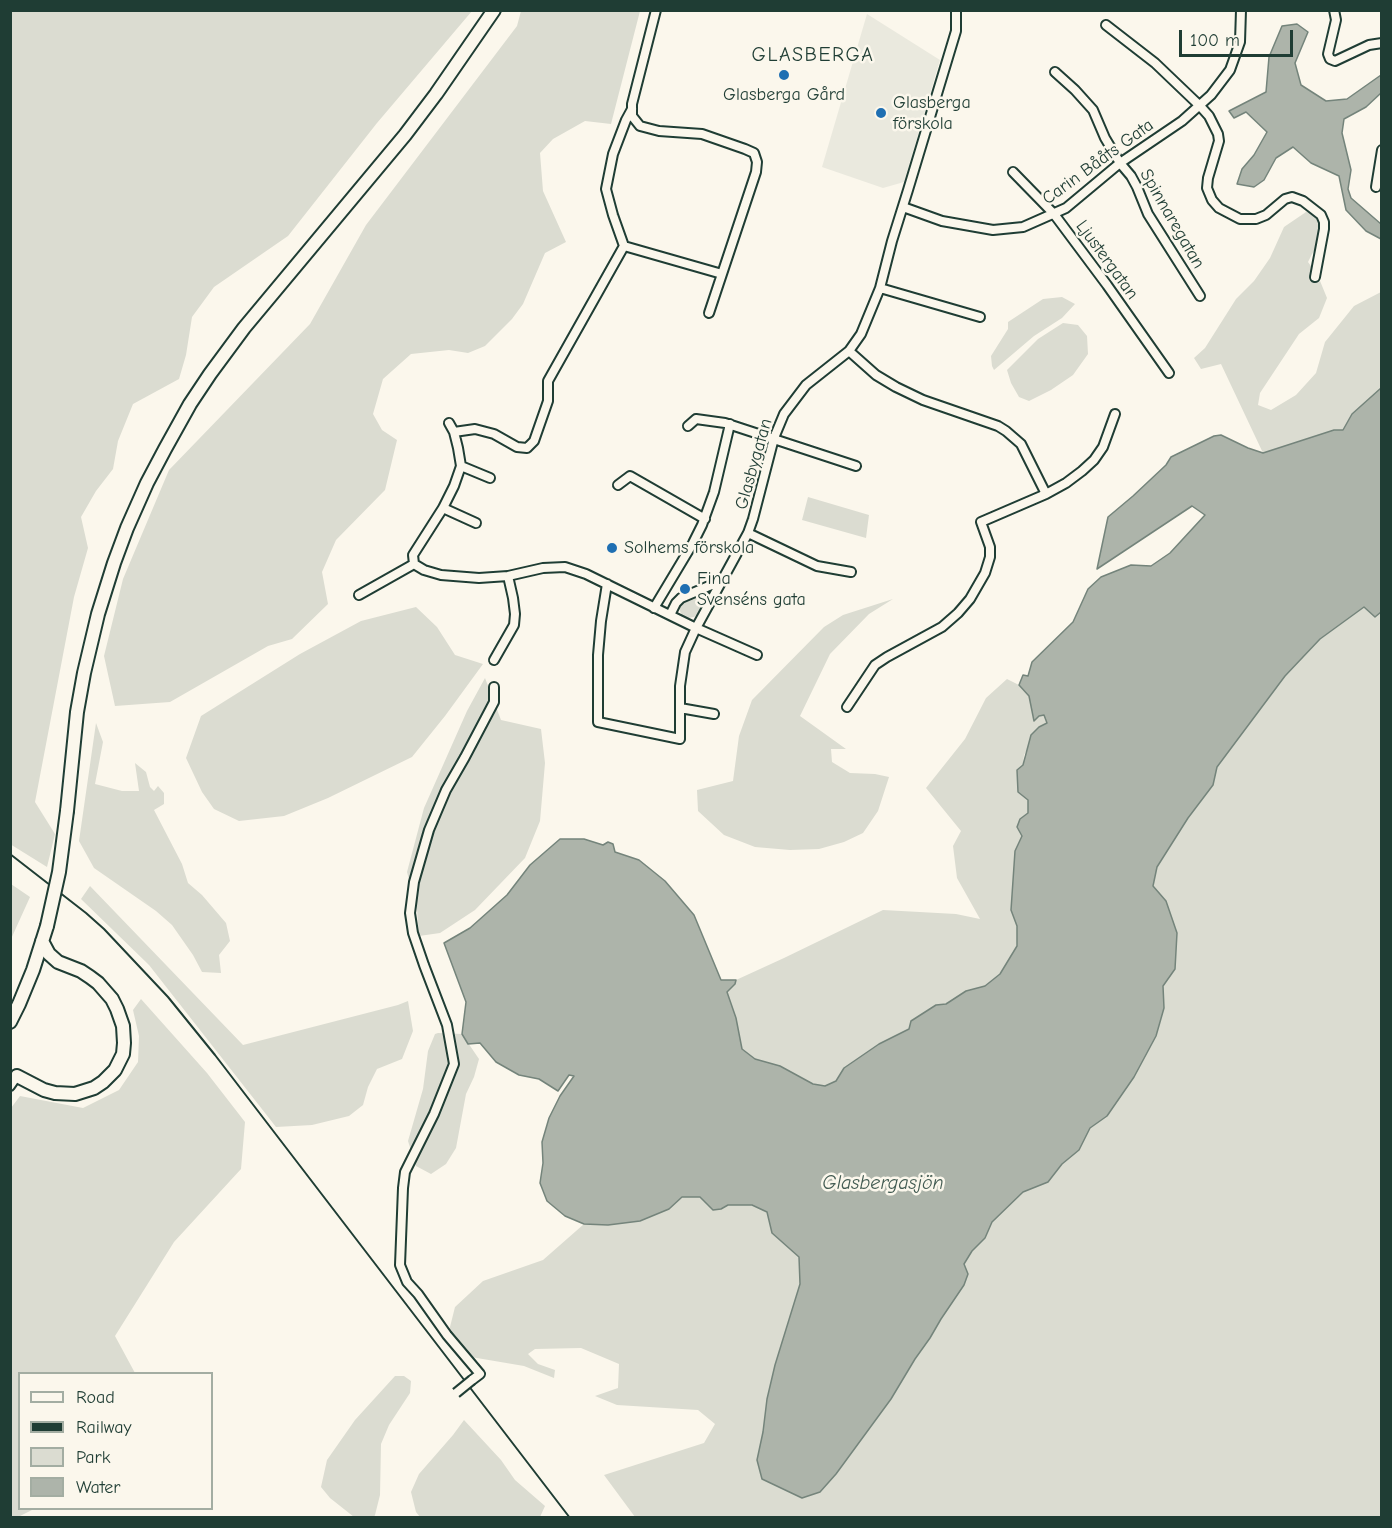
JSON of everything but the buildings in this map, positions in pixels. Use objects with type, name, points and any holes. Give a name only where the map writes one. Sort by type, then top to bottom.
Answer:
[{"type":"main road","points":[[10,1022],[33,970],[47,926],[59,872],[77,712],[98,614],[114,562],[147,483],[190,404],[210,374],[288,273],[405,135],[494,10]]},
{"type":"main road","points":[[14,1081],[55,1093],[75,1094],[94,1088],[103,1082],[115,1070],[123,1054],[123,1026],[112,999],[90,977],[58,962],[49,954],[42,941]]},
{"type":"main road","points":[[33,970],[42,965],[58,962]]},
{"type":"street","points":[[454,432],[475,429],[494,434],[517,447],[527,448],[534,441],[548,401],[548,381],[624,246],[606,189],[613,154],[632,109],[656,10]]},
{"type":"street","name":"Glasbygatan","points":[[607,584],[598,655],[598,722],[680,739],[680,686],[689,642],[748,533],[774,438],[784,414],[806,385],[849,351],[861,334],[880,288],[892,241],[956,31],[956,10]]},
{"type":"street","name":"Carin Bååts Gata","points":[[903,207],[942,221],[993,230],[1023,227],[1066,208],[1120,163],[1182,121],[1211,95],[1230,70],[1240,42],[1241,10]]},
{"type":"street","points":[[1334,10],[1336,20],[1328,54],[1330,59],[1335,61],[1369,45],[1382,43]]},
{"type":"street","points":[[1106,25],[1155,63],[1200,106],[1213,123],[1219,137],[1207,181],[1208,191],[1212,200],[1225,212],[1245,220],[1256,219],[1266,215],[1289,197],[1299,199],[1319,213],[1324,220],[1324,226],[1315,277]]},
{"type":"street","name":"Spinnaregatan","points":[[1055,72],[1093,110],[1105,138],[1137,187],[1148,214],[1200,296]]},
{"type":"street","points":[[632,109],[632,116],[640,126],[658,131],[702,134],[754,153],[757,162],[756,172],[709,313]]},
{"type":"street","points":[[1376,187],[1382,150]]},
{"type":"street","name":"Ljustergatan","points":[[1013,172],[1054,214],[1169,373]]},
{"type":"street","points":[[624,246],[722,274]]},
{"type":"street","points":[[880,288],[980,317]]},
{"type":"street","points":[[849,351],[876,375],[896,387],[923,400],[998,426],[1006,431],[1021,444],[1046,494]]},
{"type":"street","points":[[847,707],[874,665],[942,627],[970,599],[985,573],[990,556],[990,547],[981,522],[1046,494],[1082,471],[1094,460],[1107,439],[1115,414]]},
{"type":"street","points":[[688,426],[696,419],[730,424],[856,466]]},
{"type":"street","points":[[449,423],[454,432],[461,466],[443,508],[413,555],[414,564],[441,575],[479,578],[565,567],[586,574],[757,655]]},
{"type":"street","points":[[654,608],[705,519],[714,492],[730,424]]},
{"type":"street","points":[[461,466],[490,478]]},
{"type":"street","points":[[618,485],[630,476],[705,519]]},
{"type":"street","points":[[443,508],[476,523]]},
{"type":"street","points":[[748,533],[817,566],[851,572]]},
{"type":"street","points":[[359,595],[414,564]]},
{"type":"street","points":[[494,660],[514,625],[513,598],[508,576]]},
{"type":"street","points":[[670,615],[681,598],[723,580]]},
{"type":"street","points":[[452,1395],[480,1374],[407,1282],[400,1265],[405,1172],[434,1114],[454,1064],[447,1025],[413,933],[410,913],[414,882],[429,830],[446,790],[494,702],[494,687]]},
{"type":"street","points":[[680,708],[714,714]]},
{"type":"shaded area","name":"Glasberga förskola","points":[[867,14],[940,60],[904,182],[883,188],[822,167]]},
{"type":"green space","points":[[10,11],[472,11],[377,123],[288,236],[214,287],[192,317],[186,355],[179,379],[133,404],[118,441],[113,469],[96,491],[81,517],[88,548],[74,597],[35,802],[55,834],[47,867],[10,844]]},
{"type":"green space","points":[[521,11],[640,11],[611,124],[585,121],[553,139],[540,153],[543,191],[566,242],[545,253],[523,304],[512,319],[485,346],[468,353],[449,350],[411,354],[383,379],[373,414],[382,430],[397,440],[385,490],[336,540],[322,572],[328,604],[292,639],[268,646],[170,702],[115,706],[104,656],[123,579],[169,470],[310,324],[366,225],[517,26]]},
{"type":"green space","points":[[1306,212],[1323,215],[1329,228],[1308,262],[1318,276],[1327,298],[1319,318],[1299,334],[1260,393],[1258,405],[1271,410],[1296,395],[1316,373],[1325,342],[1354,306],[1381,292],[1381,388],[1352,414],[1343,430],[1334,430],[1263,453],[1221,364],[1201,369],[1194,358],[1205,348],[1236,299],[1254,281],[1270,258],[1284,227]]},
{"type":"green space","points":[[1062,297],[1075,304],[1062,318],[1034,336],[994,370],[991,356],[1008,329],[1008,322],[1043,299]]},
{"type":"green space","points":[[1063,323],[1078,325],[1087,336],[1088,354],[1073,375],[1051,390],[1029,401],[1019,397],[1007,370],[1038,339]]},
{"type":"green space","points":[[808,497],[869,515],[866,538],[802,520]]},
{"type":"green space","points":[[704,592],[709,594],[698,614],[688,618],[682,616],[680,607],[683,602]]},
{"type":"green space","points":[[893,599],[869,614],[830,654],[800,716],[846,749],[831,749],[832,762],[850,773],[889,777],[878,811],[863,833],[844,842],[819,849],[790,850],[755,847],[724,835],[698,811],[697,790],[733,781],[739,736],[752,700],[824,627],[843,615]]},
{"type":"green space","points":[[1364,606],[1375,616],[1381,612],[1381,1517],[635,1517],[604,1475],[704,1443],[715,1424],[698,1410],[617,1405],[595,1396],[618,1388],[619,1364],[581,1348],[535,1349],[528,1354],[538,1364],[555,1370],[554,1378],[524,1366],[471,1357],[460,1349],[449,1331],[455,1307],[483,1281],[543,1260],[584,1224],[608,1225],[669,1209],[682,1197],[700,1197],[721,1209],[728,1205],[752,1205],[767,1212],[772,1233],[799,1257],[800,1284],[775,1365],[757,1460],[762,1479],[802,1498],[820,1492],[891,1399],[930,1338],[941,1319],[964,1264],[972,1251],[985,1238],[992,1222],[1023,1192],[1048,1182],[1062,1164],[1079,1150],[1090,1128],[1107,1116],[1164,1008],[1163,986],[1175,969],[1166,901],[1153,886],[1157,867],[1188,818],[1213,785],[1217,767],[1285,676],[1320,639]]},
{"type":"green space","points":[[416,607],[437,627],[455,655],[483,664],[412,757],[328,798],[284,816],[239,821],[214,809],[202,792],[186,758],[201,716],[300,654],[361,621]]},
{"type":"green space","points":[[485,678],[501,720],[541,729],[545,763],[540,821],[525,858],[475,910],[440,933],[419,936],[417,909],[407,872],[424,808],[467,711]]},
{"type":"green space","points":[[1007,679],[1019,685],[1029,696],[1034,720],[1045,715],[1047,723],[1039,727],[1024,755],[1028,813],[1020,819],[1017,827],[1022,835],[1015,851],[1011,910],[1017,926],[1017,946],[1000,974],[985,986],[966,991],[946,1004],[936,1005],[911,1021],[909,1029],[879,1044],[844,1068],[836,1081],[825,1086],[813,1084],[780,1066],[755,1059],[742,1049],[736,1018],[727,992],[736,980],[883,910],[956,914],[980,919],[957,878],[953,846],[961,831],[926,788],[965,739],[986,698]]},
{"type":"green space","points":[[96,723],[103,742],[95,784],[122,791],[139,791],[135,763],[146,772],[150,787],[154,791],[158,786],[164,793],[164,804],[154,810],[182,864],[188,883],[202,895],[226,923],[230,941],[219,955],[221,973],[202,972],[172,925],[156,911],[94,868],[79,841]]},
{"type":"green space","points":[[11,884],[30,897],[11,939]]},
{"type":"green space","points":[[90,886],[243,1045],[408,1001],[413,1031],[402,1059],[377,1069],[368,1087],[363,1105],[349,1116],[312,1125],[276,1127],[149,965],[81,899]]},
{"type":"green space","points":[[141,999],[207,1073],[245,1122],[241,1169],[174,1242],[115,1336],[134,1372],[18,1372],[18,1510],[32,1510],[18,1517],[11,1517],[11,1108],[20,1096],[83,1108],[119,1090],[138,1062],[139,1036],[133,1010]]},
{"type":"green space","points":[[435,1034],[462,1034],[479,1059],[466,1094],[456,1148],[446,1164],[431,1174],[416,1166],[408,1141],[423,1089],[428,1051]]},
{"type":"green space","points":[[395,1376],[404,1376],[411,1381],[410,1393],[389,1425],[381,1444],[380,1495],[375,1515],[374,1517],[354,1517],[330,1498],[321,1487],[327,1460],[355,1420]]},
{"type":"green space","points":[[464,1420],[501,1460],[515,1480],[545,1506],[540,1517],[420,1517],[416,1512],[411,1492],[419,1474]]},
{"type":"water","points":[[1297,24],[1308,32],[1295,63],[1301,85],[1326,101],[1347,99],[1381,75],[1381,93],[1366,107],[1344,119],[1342,133],[1351,170],[1348,189],[1351,198],[1381,224],[1381,239],[1366,231],[1346,210],[1339,176],[1311,163],[1293,147],[1276,158],[1264,180],[1254,187],[1237,184],[1242,169],[1254,155],[1267,132],[1246,112],[1234,118],[1229,111],[1266,92],[1269,57],[1282,26]]},
{"type":"water","name":"Glasbergasjön","points":[[1381,388],[1381,612],[1375,617],[1364,607],[1320,639],[1285,676],[1217,767],[1213,785],[1188,818],[1157,867],[1153,886],[1166,901],[1177,933],[1175,969],[1163,986],[1164,1008],[1156,1036],[1134,1077],[1107,1116],[1090,1128],[1079,1150],[1062,1164],[1048,1182],[1023,1192],[992,1222],[985,1238],[972,1251],[964,1264],[968,1274],[964,1285],[891,1399],[820,1492],[802,1498],[762,1479],[757,1460],[767,1399],[800,1284],[799,1257],[772,1233],[767,1212],[752,1205],[728,1205],[713,1210],[700,1197],[682,1197],[669,1209],[640,1221],[608,1225],[584,1224],[565,1216],[547,1201],[540,1183],[543,1163],[542,1142],[549,1118],[560,1096],[574,1076],[569,1075],[558,1091],[539,1079],[519,1075],[496,1062],[480,1043],[468,1044],[462,1034],[466,1002],[444,943],[470,928],[507,895],[530,865],[560,839],[584,839],[603,845],[608,842],[613,844],[615,852],[639,860],[665,881],[694,915],[721,980],[736,980],[727,992],[736,1018],[742,1049],[755,1059],[780,1066],[813,1084],[825,1086],[836,1081],[844,1068],[879,1044],[909,1029],[911,1021],[936,1005],[946,1004],[966,991],[985,986],[1000,974],[1017,946],[1017,926],[1011,910],[1015,851],[1022,836],[1017,827],[1020,819],[1028,813],[1028,800],[1018,792],[1017,770],[1023,765],[1031,735],[1047,723],[1044,715],[1034,721],[1029,696],[1019,685],[1023,675],[1028,676],[1032,662],[1073,622],[1088,589],[1101,577],[1131,565],[1151,566],[1170,553],[1205,515],[1192,506],[1097,569],[1108,517],[1166,465],[1171,457],[1214,436],[1221,435],[1263,453],[1334,430],[1343,430],[1352,414]]},
{"type":"railway","points":[[10,854],[104,929],[168,997],[570,1518]]},
{"type":"place","name":"Glasberga Gård","points":[[784,75]]},
{"type":"place","name":"Glasberga förskola","points":[[881,113]]},
{"type":"place","name":"Solhems förskola","points":[[612,548]]},
{"type":"place","name":"Fina Svenséns gata","points":[[685,589]]},
{"type":"district","name":"GLASBERGA","points":[[813,55]]}]
